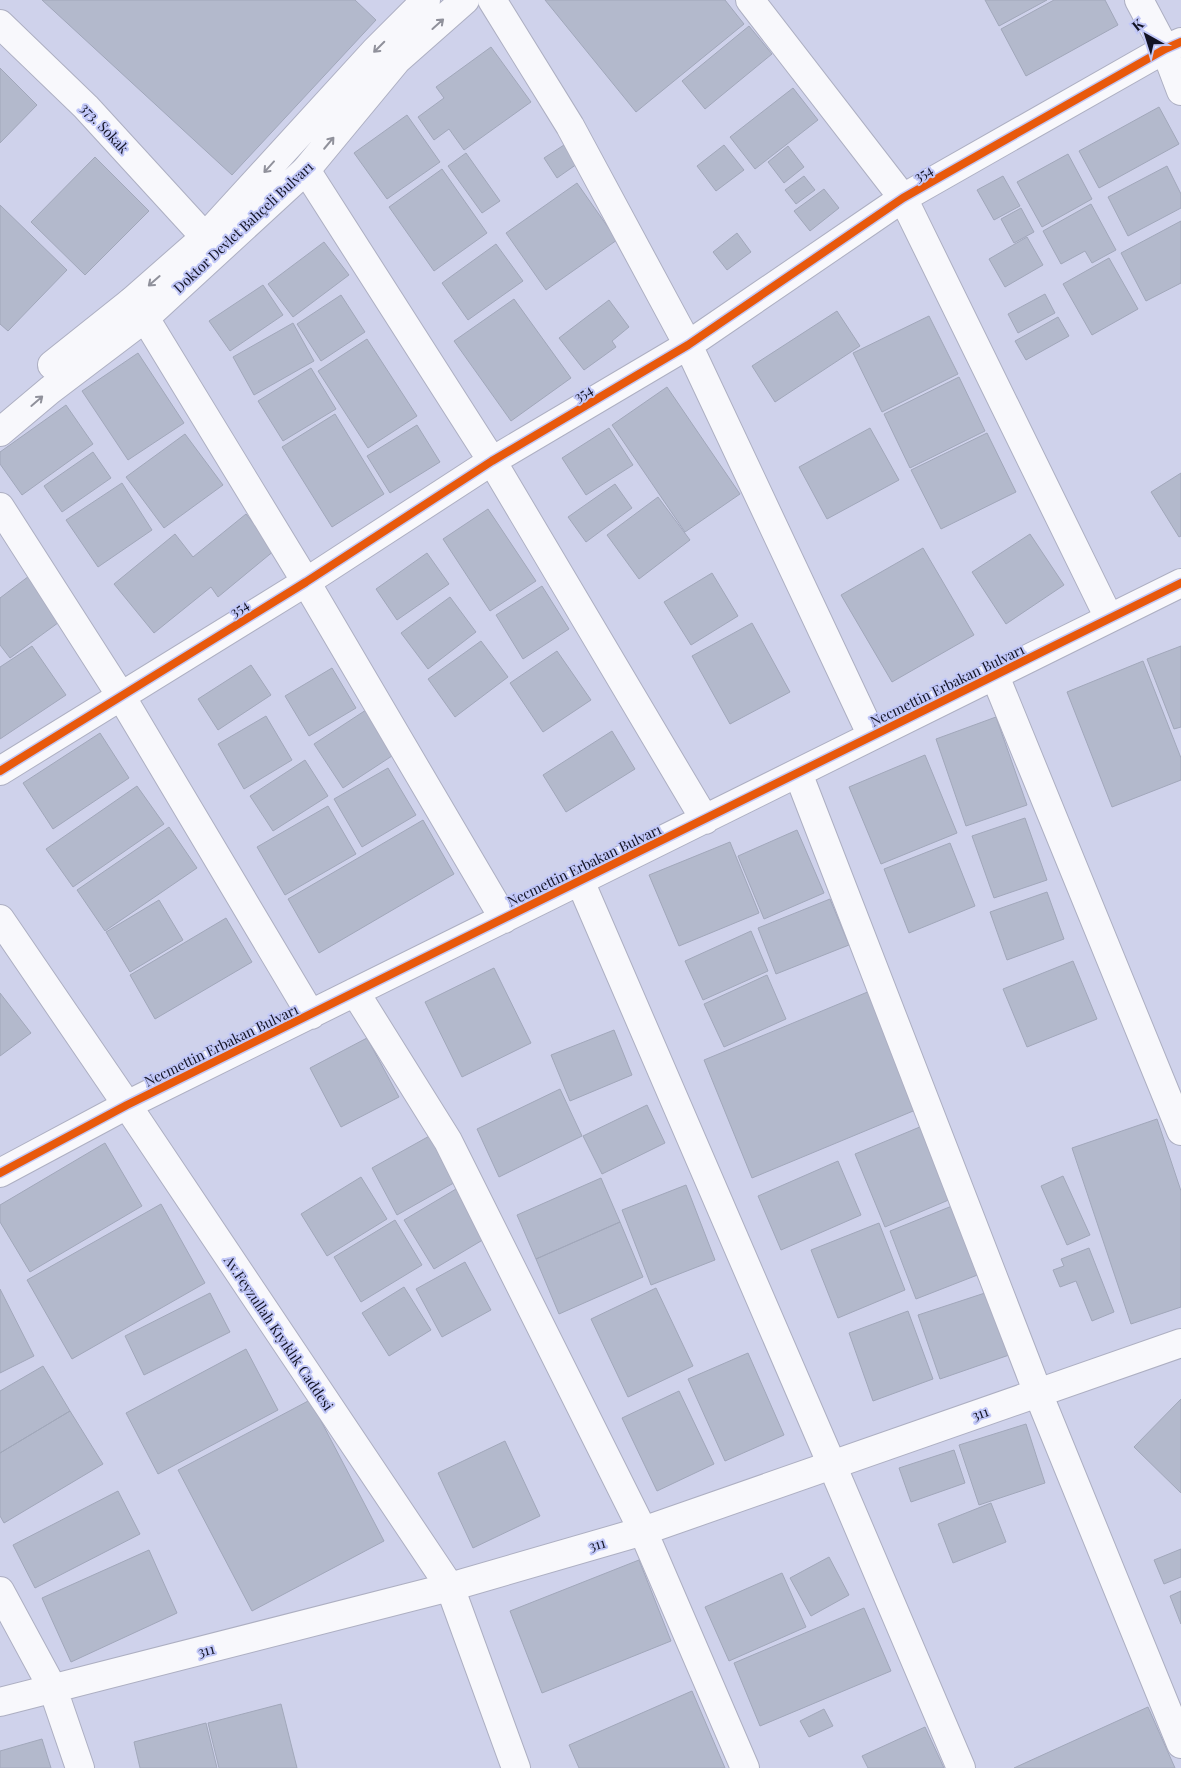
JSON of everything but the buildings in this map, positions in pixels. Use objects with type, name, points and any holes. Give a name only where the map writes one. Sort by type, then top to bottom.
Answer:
[{"type":"street","name":"Doktor Devlet Bahçeli Bulvarı","points":[[0,408],[138,310],[375,51],[426,0]]},
{"type":"street","name":"Doktor Devlet Bahçeli Bulvarı","points":[[0,432],[50,390],[138,310],[306,170],[397,60],[465,0]]},
{"type":"street","points":[[492,0],[570,126],[688,345],[872,736]]},
{"type":"street","points":[[750,0],[903,198],[1109,618]]},
{"type":"street","points":[[1139,0],[1173,46],[1181,90]]},
{"type":"street","name":"373. Sokak","points":[[0,24],[86,107],[205,237]]},
{"type":"street","name":"354","points":[[0,771],[306,582],[492,461],[688,345],[903,198],[1173,46]]},
{"type":"street","points":[[306,170],[492,461],[704,820]]},
{"type":"street","points":[[138,310],[306,582],[504,919]]},
{"type":"street","points":[[0,507],[121,696],[311,1015]]},
{"type":"street","name":"Necmettin Erbakan Bulvarı","points":[[0,1173],[127,1105],[1181,583]]},
{"type":"street","points":[[995,676],[1181,1131]]},
{"type":"street","points":[[798,773],[1038,1393],[1181,1744]]},
{"type":"street","points":[[580,881],[961,1768]]},
{"type":"street","name":"Av.Feyzullah Kıyıklık Caddesi","points":[[0,919],[450,1587],[516,1768]]},
{"type":"street","points":[[355,992],[448,1141],[643,1531],[745,1768]]},
{"type":"street","name":"311","points":[[0,1702],[450,1587],[643,1531],[1181,1343]]},
{"type":"street","points":[[0,1591],[53,1689],[80,1768]]},
{"type":"cycle path","points":[[0,771],[306,582],[492,461],[688,345],[903,198],[1165,49],[1181,42]]},
{"type":"cycle path","points":[[0,1173],[127,1105],[1181,583]]}]
